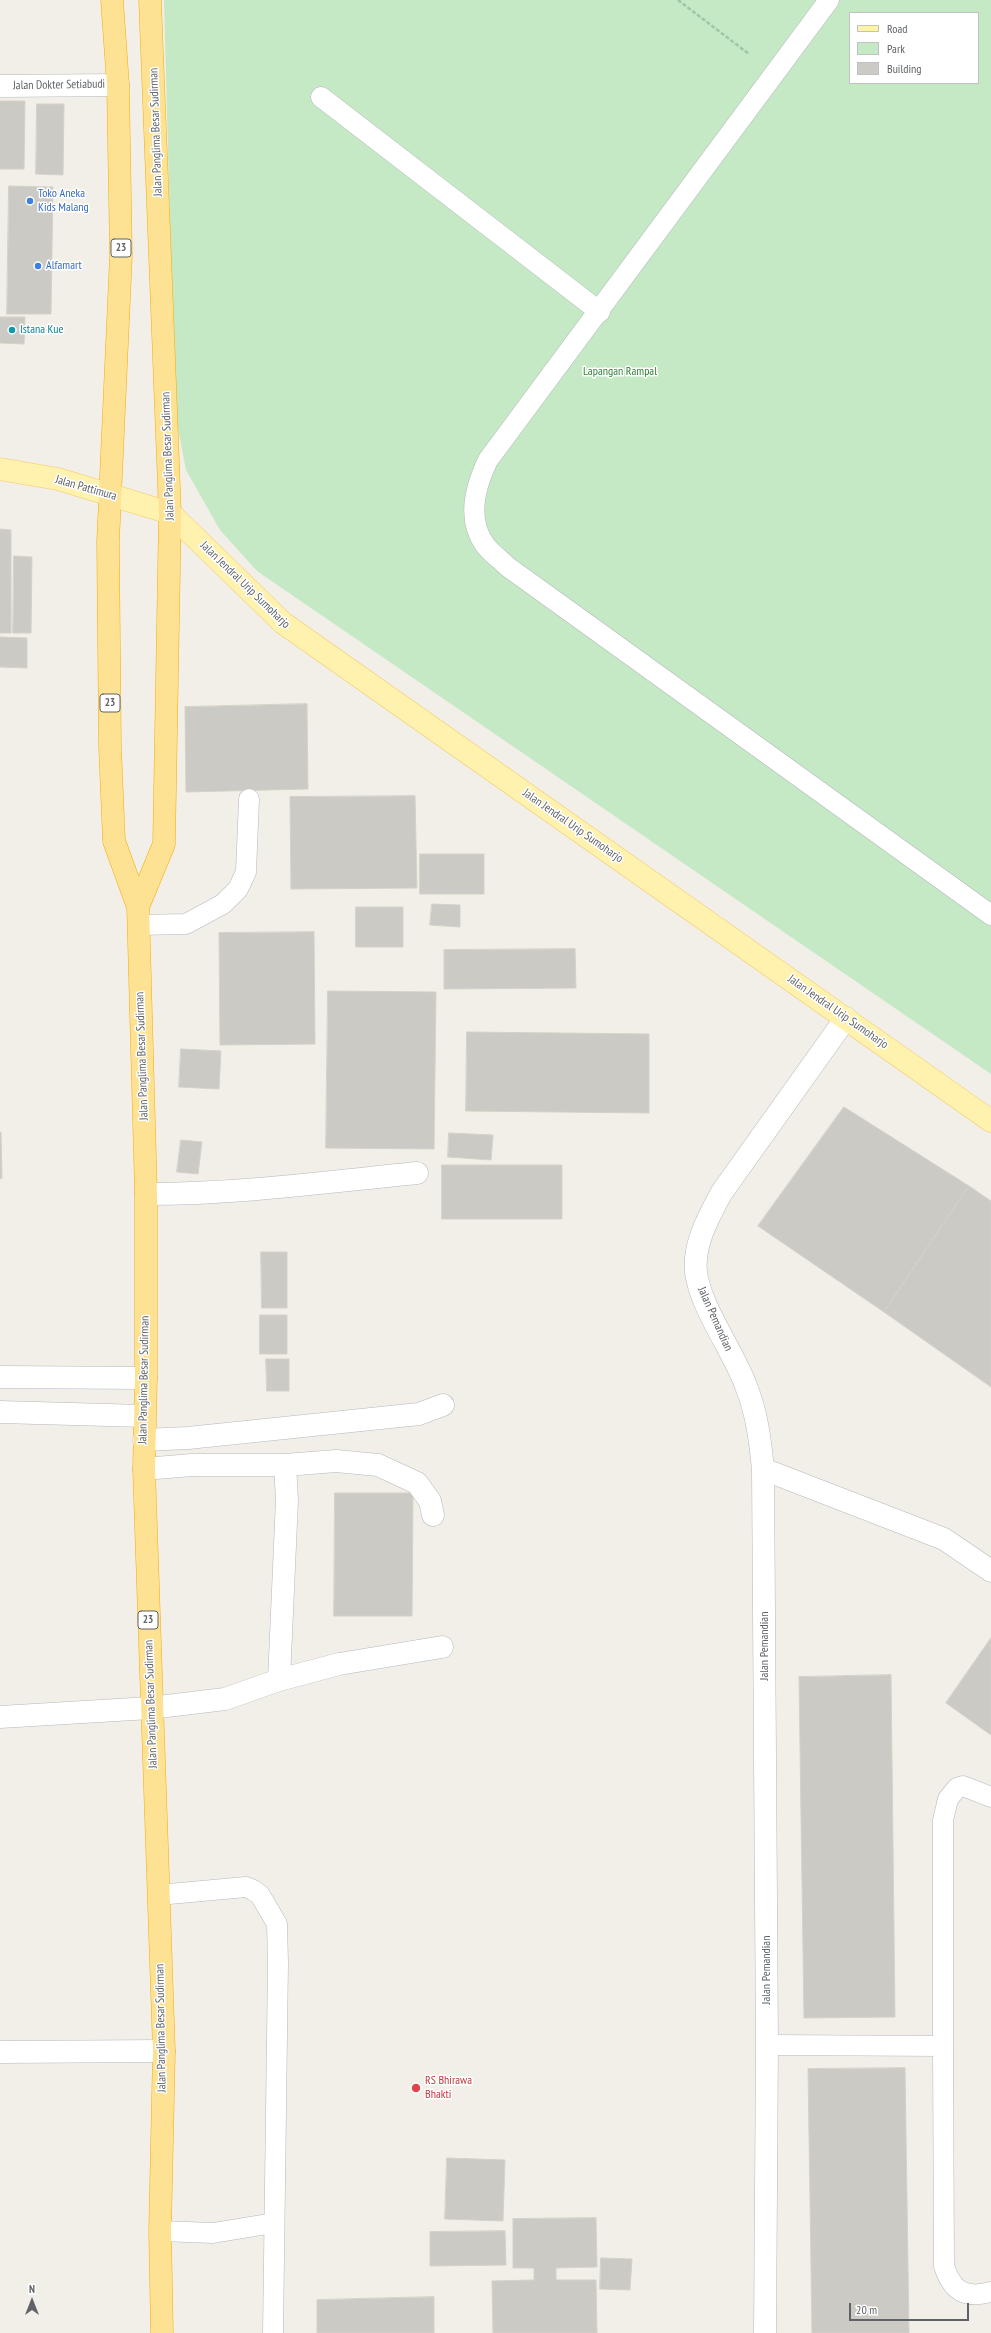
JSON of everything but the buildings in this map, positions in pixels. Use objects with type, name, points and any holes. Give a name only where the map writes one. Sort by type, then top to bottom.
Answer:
[{"type":"highway","name":"Jalan Panglima Besar Sudirman","points":[[112,0],[118,85],[121,255],[108,542],[109,652],[114,841],[138,916],[146,1194],[146,1378],[144,1469],[150,1708],[164,2051],[160,2230],[162,2333]]},
{"type":"highway","name":"Jalan Panglima Besar Sudirman","points":[[138,916],[164,844],[170,513],[150,0]]},
{"type":"main road","name":"Jalan Pattimura","points":[[0,469],[58,479],[170,513]]},
{"type":"main road","name":"Jalan Jendral Urip Sumoharjo","points":[[170,513],[283,623],[991,1120]]},
{"type":"street","name":"Jalan Dokter Setiabudi","points":[[0,86],[118,85]]},
{"type":"street","name":"Jalan Pemandian","points":[[765,2333],[767,2045],[764,1469],[759,1426],[746,1385],[701,1292],[696,1272],[699,1246],[706,1220],[722,1192],[846,1018]]},
{"type":"street","points":[[146,1194],[182,1194],[265,1188],[417,1172]]},
{"type":"street","points":[[0,1377],[146,1378]]},
{"type":"street","points":[[144,1440],[204,1436],[419,1414],[443,1405]]},
{"type":"street","points":[[0,1412],[144,1416]]},
{"type":"street","points":[[144,1469],[192,1465],[285,1465],[336,1461],[378,1465],[417,1483],[430,1501],[433,1515]]},
{"type":"street","points":[[279,1680],[286,1507],[285,1465]]},
{"type":"street","points":[[764,1469],[944,1539],[991,1571]]},
{"type":"street","points":[[0,1717],[150,1708],[225,1699],[279,1680],[339,1664],[442,1647]]},
{"type":"street","points":[[0,2052],[164,2051]]},
{"type":"lane","points":[[829,0],[600,312],[488,460],[478,481],[474,502],[475,523],[485,546],[508,567],[991,915]]},
{"type":"lane","points":[[320,96],[600,312]]},
{"type":"lane","points":[[138,916],[186,924],[222,904],[238,889],[246,872],[249,799]]},
{"type":"lane","points":[[991,1797],[963,1786],[957,1788],[948,1799],[943,1820],[944,2266],[952,2285],[960,2291],[971,2294],[991,2292]]},
{"type":"lane","points":[[158,1895],[246,1887],[260,1895],[277,1924],[278,1963],[273,2333]]},
{"type":"lane","points":[[767,2045],[943,2046]]},
{"type":"lane","points":[[160,2230],[213,2232],[274,2223]]},
{"type":"path","points":[[678,0],[775,73]]},
{"type":"green space","name":"Lapangan Rampal","points":[[164,0],[991,0],[991,1074],[257,571],[220,530],[186,470],[175,413]]},
{"type":"place","name":"Toko Aneka Kids Malang","points":[[30,201]]},
{"type":"place","name":"Alfamart","points":[[38,266]]},
{"type":"place","name":"Istana Kue","points":[[12,330]]},
{"type":"place","name":"RS Bhirawa Bhakti","points":[[416,2088]]}]
